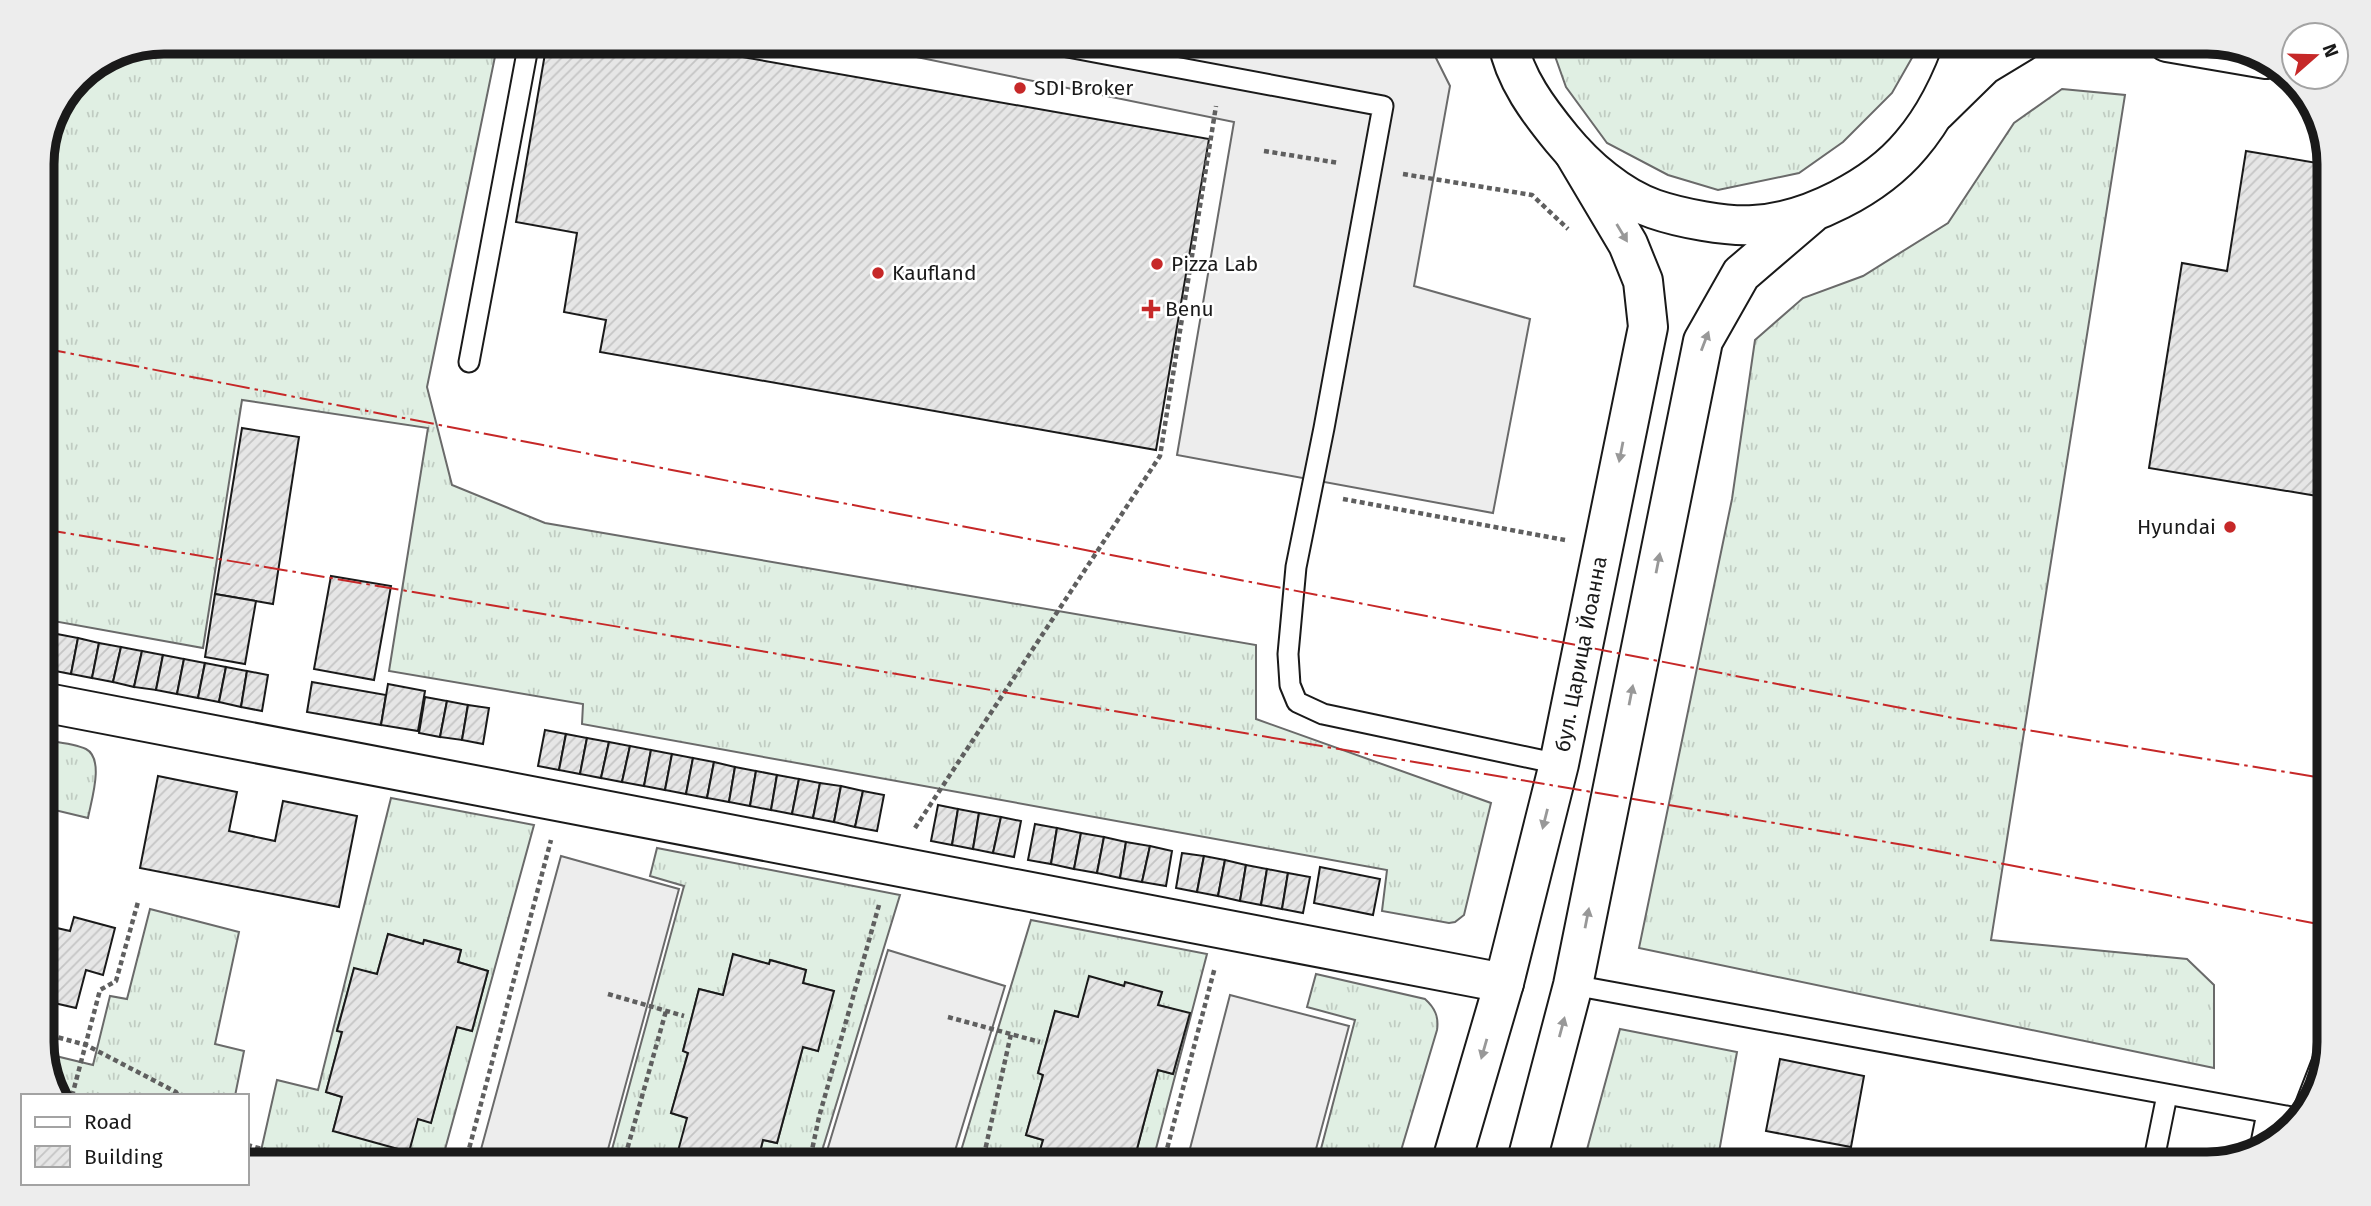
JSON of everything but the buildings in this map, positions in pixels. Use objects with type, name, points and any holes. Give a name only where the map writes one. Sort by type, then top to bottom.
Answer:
[{"type":"main road","points":[[1511,54],[1537,109],[1574,153],[1614,188],[1653,209],[1700,220],[1754,225],[1811,214]]},
{"type":"main road","points":[[1933,116],[1961,54]]},
{"type":"main road","points":[[1529,1152],[1573,985],[1703,341],[1741,274],[1811,214],[1865,186],[1910,146],[1933,116],[1984,65],[2002,54]]},
{"type":"main road","name":"бул. Царица Йоанна","points":[[1455,1152],[1504,983],[1559,764],[1648,327],[1643,281],[1628,244],[1574,153]]},
{"type":"main road","points":[[54,704],[1504,983]]},
{"type":"lane","points":[[469,362],[527,54]]},
{"type":"lane","points":[[1106,54],[1383,106],[1296,567],[1288,654],[1290,685],[1297,702],[1323,714],[1559,764]]},
{"type":"lane","points":[[1573,985],[2288,1116]]},
{"type":"lane","points":[[2155,1152],[2167,1095]]},
{"type":"lane","points":[[2262,1137],[2267,1113]]},
{"type":"path","points":[[812,1152],[890,865],[1160,456],[1221,75]]},
{"type":"path","points":[[1532,195],[1569,229]]},
{"type":"path","points":[[1311,493],[1566,541],[1569,527]]},
{"type":"path","points":[[468,1152],[562,802]]},
{"type":"path","points":[[73,1094],[100,990],[116,981],[138,902]]},
{"type":"path","points":[[1166,1152],[1225,929]]},
{"type":"path","points":[[608,994],[684,1016]]},
{"type":"path","points":[[626,1152],[666,1011]]},
{"type":"path","points":[[948,1017],[1040,1042]]},
{"type":"path","points":[[985,1152],[1011,1034]]},
{"type":"path","points":[[54,1036],[86,1045],[177,1094]]},
{"type":"path","points":[[248,1145],[273,1152]]},
{"type":"green space","points":[[496,54],[427,387],[452,485],[545,523],[1256,645],[1256,719],[1491,803],[1464,915],[1449,923],[1382,911],[1387,870],[582,724],[583,704],[389,671],[428,428],[242,400],[203,648],[54,621],[54,157],[66,115],[77,97],[92,81],[129,60],[150,55]]},
{"type":"green space","points":[[1554,54],[1914,54],[1892,93],[1843,142],[1799,173],[1718,190],[1668,175],[1607,143],[1566,87]]},
{"type":"green space","points":[[2062,89],[2125,95],[1991,940],[2187,959],[2214,985],[2214,1068],[1639,948],[1732,499],[1755,340],[1803,298],[1863,276],[1948,223],[2014,123]]},
{"type":"green space","points":[[54,742],[76,745],[92,754],[96,771],[88,818],[54,810]]},
{"type":"green space","points":[[391,798],[534,825],[444,1152],[261,1152],[277,1080],[318,1090]],"holes":[[[388,934],[423,944],[425,940],[461,950],[458,962],[488,971],[472,1031],[457,1027],[431,1122],[418,1119],[333,1131],[342,1097],[326,1092],[342,1032],[337,1030],[354,969],[377,974]]]},
{"type":"green space","points":[[657,848],[900,895],[822,1152],[760,1152],[763,1140],[777,1143],[803,1047],[818,1051],[833,991],[803,983],[806,970],[771,960],[769,964],[733,955],[723,995],[699,989],[683,1051],[688,1053],[671,1113],[687,1118],[715,1152],[611,1152],[684,886],[650,876]]},
{"type":"green space","points":[[150,909],[239,932],[215,1044],[244,1051],[235,1094],[68,1094],[55,1056],[93,1065],[110,996],[127,999]]},
{"type":"green space","points":[[1031,920],[1207,954],[1155,1152],[1136,1152],[1158,1070],[1173,1074],[1189,1014],[1158,1005],[1162,992],[1090,977],[1078,1017],[1055,1011],[1038,1073],[1043,1075],[1026,1135],[1043,1140],[1040,1152],[961,1152]]},
{"type":"green space","points":[[1316,974],[1425,999],[1436,1013],[1437,1030],[1401,1152],[1320,1152],[1355,1020],[1307,1007]]},
{"type":"green space","points":[[1620,1029],[1737,1052],[1719,1152],[1586,1152]]},
{"type":"shaded area","points":[[902,54],[1434,54],[1450,86],[1414,286],[1530,319],[1493,513],[1177,455],[1234,122]]},
{"type":"shaded area","points":[[561,856],[679,889],[607,1152],[480,1152]]},
{"type":"shaded area","points":[[888,950],[1005,986],[955,1152],[827,1152]]},
{"type":"shaded area","points":[[1230,995],[1349,1026],[1315,1152],[1189,1152]]},
{"type":"power","points":[[54,350],[1953,718],[2317,777]]},
{"type":"power","points":[[54,531],[1910,846],[2317,924]]},
{"type":"place","name":"SDI Broker","points":[[1020,88]]},
{"type":"place","name":"Pizza Lab","points":[[1157,264]]},
{"type":"place","name":"Kaufland","points":[[878,273]]},
{"type":"place","name":"Benu","points":[[1151,309]]},
{"type":"place","name":"Hyundai","points":[[2230,527]]}]
